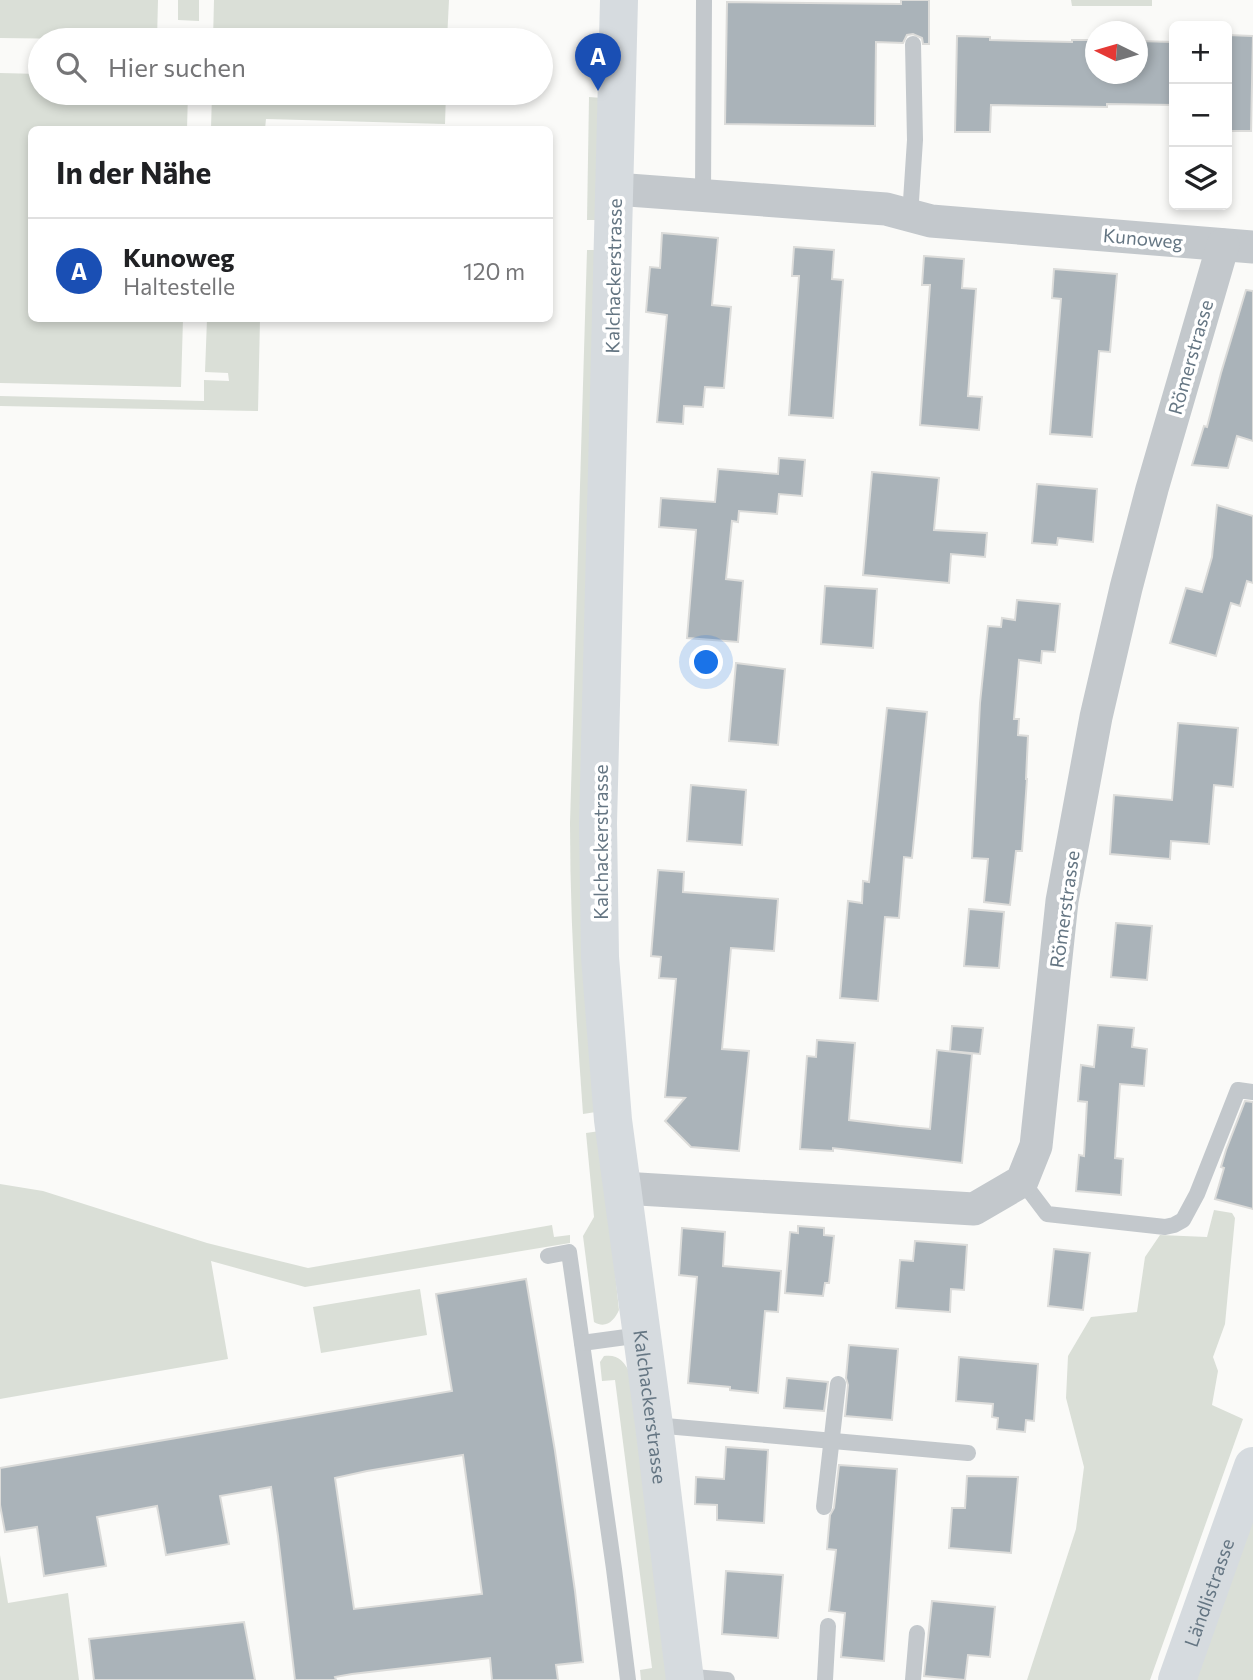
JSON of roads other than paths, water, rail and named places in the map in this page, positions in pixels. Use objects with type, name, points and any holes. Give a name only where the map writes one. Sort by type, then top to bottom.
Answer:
[{"type":"street","name":"Kalchackerstrasse","points":[[620,0],[598,824],[600,957],[613,1119],[685,1678]]},
{"type":"street","name":"Kunoweg","points":[[615,189],[886,209],[931,221],[1238,246]]},
{"type":"street","name":"Römerstrasse","points":[[1022,1181],[1036,1146],[1062,901],[1096,718],[1126,588],[1152,489],[1238,246]]},
{"type":"street","points":[[622,1188],[974,1209],[1022,1181]]},
{"type":"street","name":"Ländlistrasse","points":[[1177,1680],[1253,1466]]},
{"type":"lane","points":[[703,195],[704,0]]},
{"type":"lane","points":[[910,216],[915,140],[913,44]]},
{"type":"lane","points":[[1022,1181],[1047,1214],[1165,1227],[1174,1225],[1183,1220],[1196,1194],[1238,1090],[1253,1092]]},
{"type":"lane","points":[[548,1256],[569,1252],[628,1680]]},
{"type":"lane","points":[[582,1343],[641,1335]]},
{"type":"lane","points":[[824,1507],[838,1384]]},
{"type":"lane","points":[[654,1424],[968,1453]]},
{"type":"lane","points":[[825,1680],[828,1626]]},
{"type":"lane","points":[[913,1680],[917,1633]]},
{"type":"lane","points":[[685,1678],[727,1680]]},
{"type":"place","name":"Kunoweg","points":[[598,91]]}]
